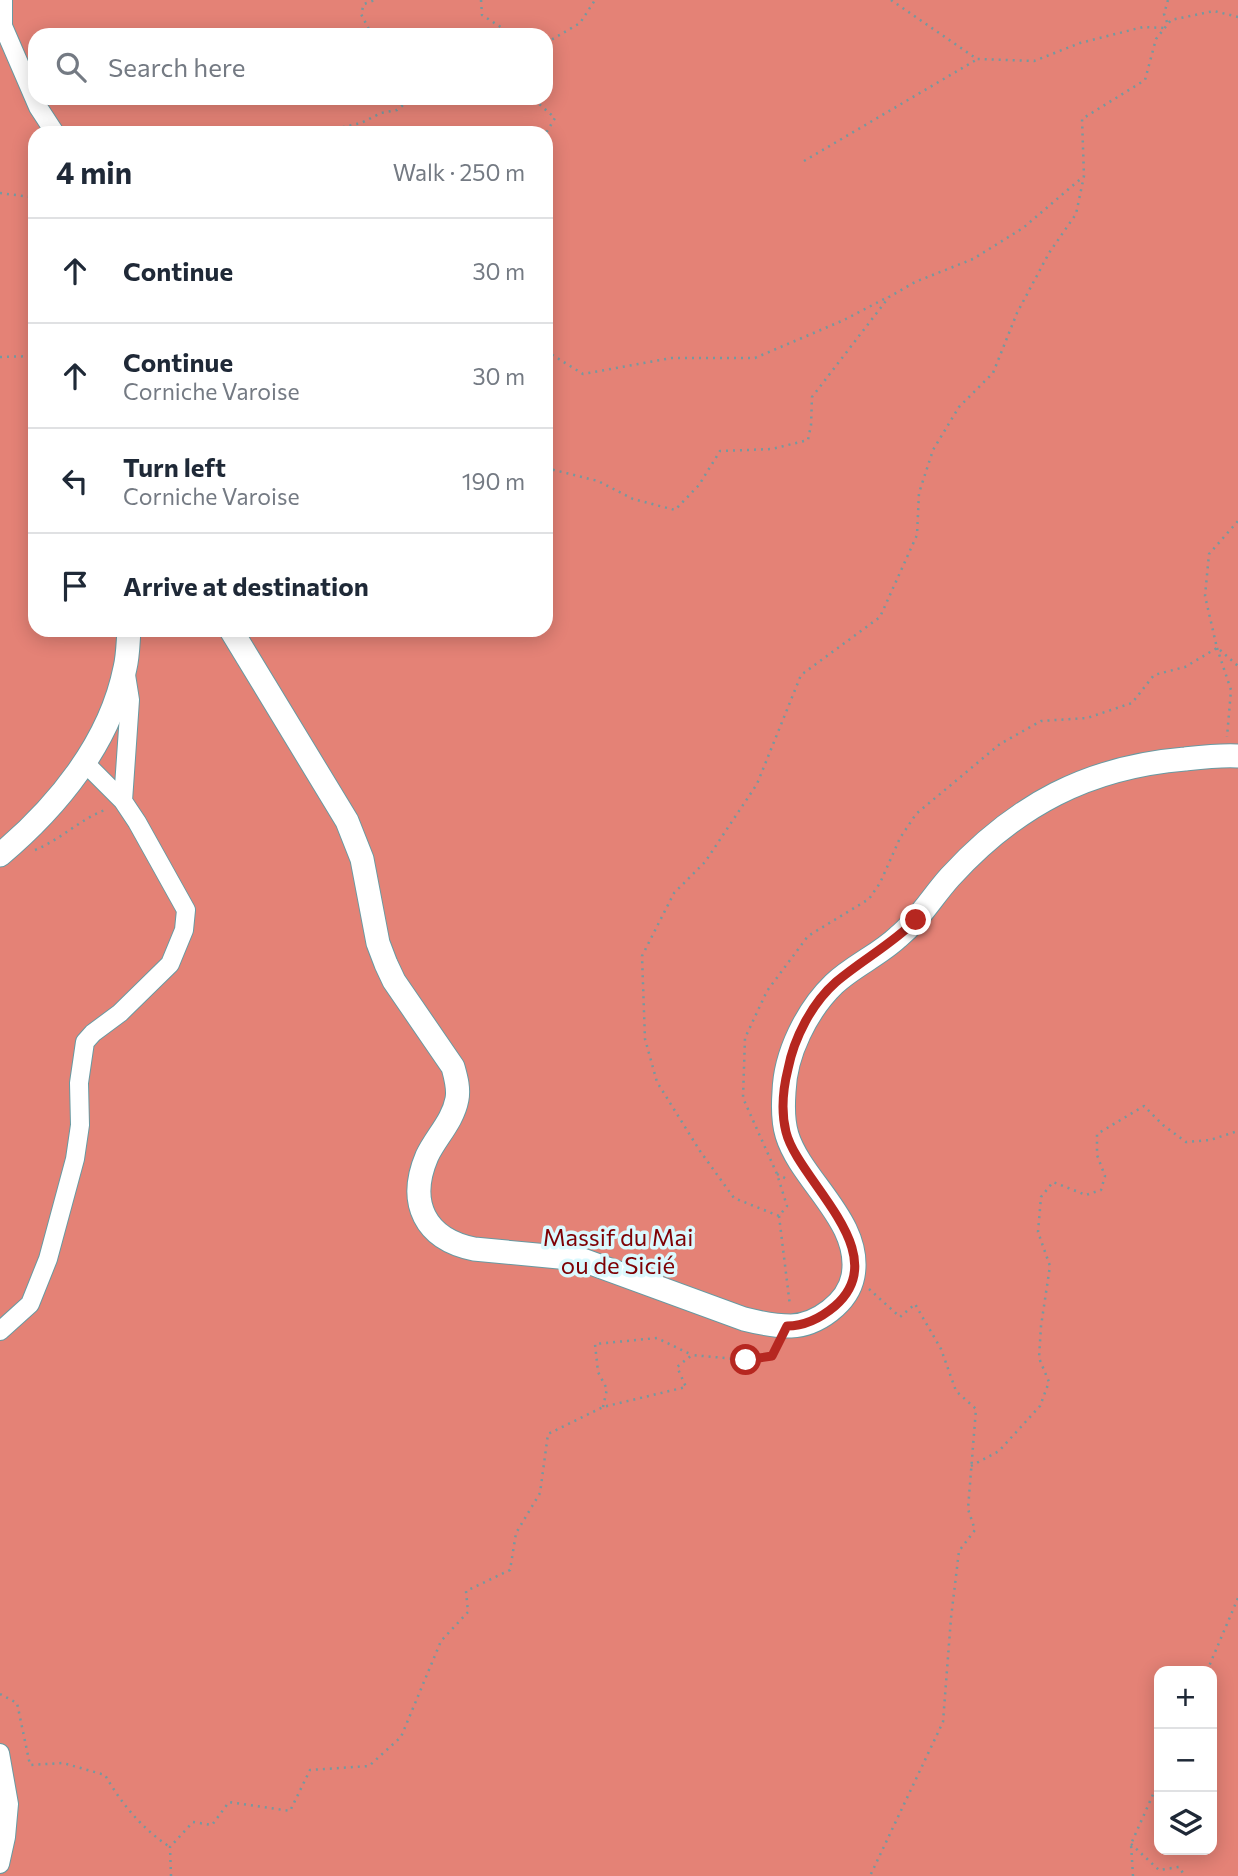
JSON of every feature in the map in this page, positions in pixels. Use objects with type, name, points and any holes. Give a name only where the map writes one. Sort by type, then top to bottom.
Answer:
[{"type":"street","points":[[3,0],[3,26],[28,84]]},
{"type":"street","points":[[37,105],[50,126]]},
{"type":"street","points":[[6,850],[50,808],[85,763],[112,708],[125,668],[128,637]]},
{"type":"street","points":[[235,637],[338,805],[362,859],[378,943],[386,964],[394,981],[453,1068],[458,1084],[457,1100],[449,1121],[428,1155],[418,1192],[421,1210],[430,1226],[442,1238],[457,1246],[580,1259],[766,1325],[790,1326],[823,1315],[838,1304],[848,1290],[853,1275],[850,1243],[841,1222],[794,1151],[786,1133],[784,1089],[788,1065],[801,1031],[816,1005],[834,984],[898,938],[950,877],[1018,815],[1068,786],[1116,769],[1168,760],[1232,756]]},
{"type":"street","points":[[123,801],[130,700],[125,668]]},
{"type":"street","points":[[0,1331],[30,1304],[48,1259],[75,1159],[80,1125],[80,1069],[85,1042],[120,1013],[170,964],[184,930],[186,909],[123,801],[85,763]]},
{"type":"street","points":[[0,1753],[9,1804],[0,1864]]},
{"type":"path","points":[[368,28],[361,14],[364,4],[375,0]]},
{"type":"path","points":[[481,0],[482,15],[502,28]]},
{"type":"path","points":[[553,39],[580,23],[595,0]]},
{"type":"path","points":[[891,0],[977,59],[1034,61],[1080,43],[1143,27],[1164,28]]},
{"type":"path","points":[[1167,22],[1164,14],[1168,0]]},
{"type":"path","points":[[779,1216],[734,1198],[700,1151],[657,1082],[645,1039],[642,956],[674,893],[705,862],[757,784],[801,675],[880,617],[917,535],[919,493],[933,450],[959,407],[993,373],[1017,313],[1049,253],[1076,214],[1084,176],[1082,119],[1145,80],[1156,39],[1167,22],[1175,17],[1214,11],[1238,17]]},
{"type":"path","points":[[804,161],[977,59]]},
{"type":"path","points":[[348,126],[397,110],[403,105]]},
{"type":"path","points":[[540,105],[555,118],[550,126]]},
{"type":"path","points":[[553,355],[583,374],[671,358],[755,358],[844,320],[915,282],[973,259],[1023,228],[1084,176]]},
{"type":"path","points":[[0,192],[28,197]]},
{"type":"path","points":[[553,470],[598,481],[633,499],[675,510],[699,485],[720,451],[772,449],[808,440],[812,397],[889,297]]},
{"type":"path","points":[[0,358],[28,356]]},
{"type":"path","points":[[1232,756],[1231,690],[1217,648],[1205,596],[1209,554],[1238,520]]},
{"type":"path","points":[[603,1407],[607,1388],[598,1372],[595,1344],[657,1338],[692,1355],[746,1360],[772,1356],[790,1326],[779,1216],[787,1206],[777,1174],[743,1098],[745,1038],[767,991],[808,936],[869,899],[880,883],[900,838],[916,814],[1000,744],[1041,722],[1087,718],[1132,703],[1154,675],[1185,667],[1217,648]]},
{"type":"path","points":[[1217,648],[1238,666]]},
{"type":"path","points":[[6,850],[24,853],[37,850],[96,813],[117,806],[123,801]]},
{"type":"path","points":[[971,1466],[999,1451],[1040,1406],[1049,1382],[1039,1358],[1050,1266],[1038,1232],[1041,1197],[1053,1182],[1086,1195],[1101,1190],[1105,1176],[1097,1155],[1097,1134],[1143,1107],[1186,1142],[1210,1140],[1238,1130]]},
{"type":"path","points":[[853,1275],[900,1317],[915,1304],[941,1349],[956,1391],[976,1409],[968,1509],[975,1530],[960,1550],[950,1618],[943,1722],[870,1876]]},
{"type":"path","points":[[171,1876],[170,1847],[193,1822],[212,1825],[229,1802],[290,1811],[310,1770],[369,1766],[401,1737],[441,1641],[468,1612],[466,1591],[510,1570],[516,1533],[540,1493],[548,1434],[603,1407],[686,1387],[677,1367],[692,1355]]},
{"type":"path","points":[[1210,1666],[1238,1598]]},
{"type":"path","points":[[0,1694],[17,1703],[30,1765],[63,1763],[105,1775],[119,1799],[154,1837],[170,1847]]},
{"type":"path","points":[[1133,1876],[1131,1844],[1154,1792]]},
{"type":"path","points":[[1131,1844],[1159,1870],[1179,1867],[1185,1876]]},
{"type":"green space","name":"Massif du Mai ou de Sicié","points":[[0,0],[1238,0],[1238,1876],[0,1876]]},
{"type":"route","points":[[746,1360],[772,1356],[787,1326],[823,1315],[838,1304],[848,1290],[853,1275],[850,1243],[841,1222],[794,1151],[786,1133],[783,1109],[788,1065],[801,1031],[816,1005],[834,984],[898,938],[916,920]]}]
